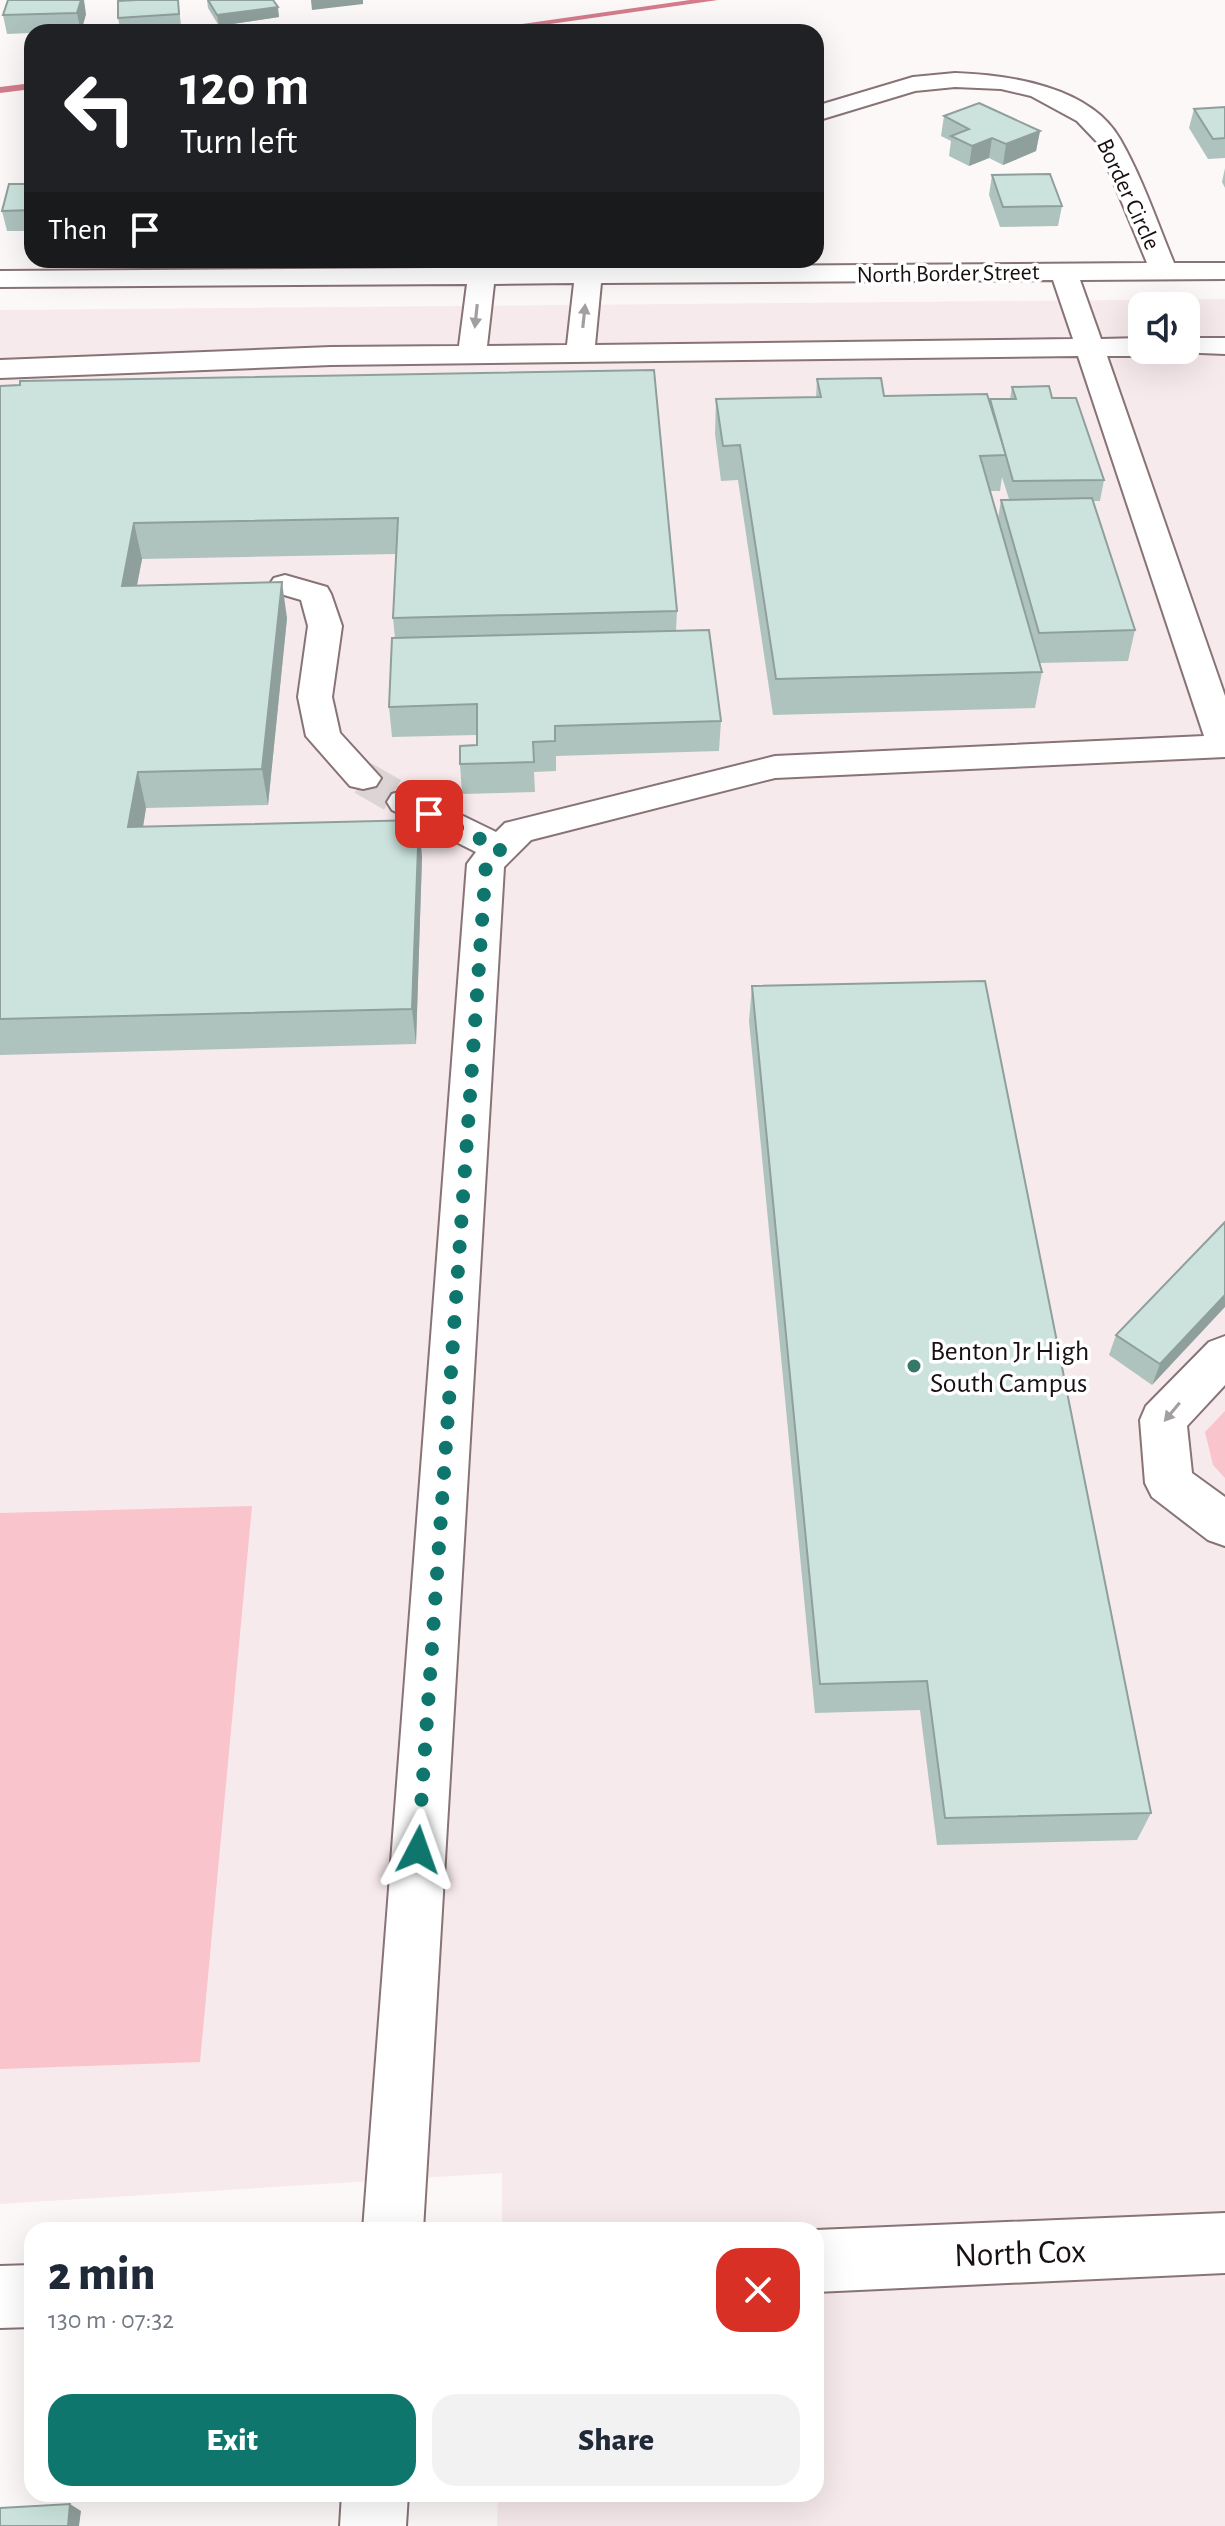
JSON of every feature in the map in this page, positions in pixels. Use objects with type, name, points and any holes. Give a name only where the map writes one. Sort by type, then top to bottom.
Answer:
[{"type":"street","name":"Border Circle","points":[[824,112],[913,84],[955,80],[1001,82],[1039,91],[1086,116],[1108,139],[1164,271]]},
{"type":"street","name":"North Border Street","points":[[0,279],[588,276],[646,268],[1225,271]]},
{"type":"street","points":[[394,2222],[486,864],[518,831],[775,767],[1225,746],[1210,664],[1089,348],[1064,272]]},
{"type":"street","points":[[580,355],[588,276]]},
{"type":"street","points":[[472,356],[481,277]]},
{"type":"street","points":[[1200,346],[1225,346]]},
{"type":"street","points":[[0,369],[331,356],[1128,347]]},
{"type":"street","points":[[365,384],[407,375],[435,356]]},
{"type":"street","points":[[0,392],[33,394]]},
{"type":"street","points":[[285,585],[315,594],[325,626],[315,697],[323,736],[363,778]]},
{"type":"street","points":[[405,802],[501,849]]},
{"type":"street","points":[[1225,1355],[1163,1420],[1169,1483],[1225,1525]]},
{"type":"street","name":"North Cox","points":[[824,2261],[1225,2243]]},
{"type":"street","points":[[0,2297],[24,2296]]},
{"type":"street","points":[[373,2526],[374,2502]]},
{"type":"shaded area","points":[[1200,299],[1225,299],[1225,2526],[497,2526],[498,2502],[824,2502],[824,2222],[502,2222],[502,2173],[0,2204],[0,310],[1128,300],[1128,364],[1200,364]]},
{"type":"shaded area","points":[[1225,1411],[1225,1478],[1213,1465],[1205,1432]]},
{"type":"shaded area","points":[[252,1506],[200,2062],[0,2069],[0,1513]]},
{"type":"building","points":[[8,0],[81,0],[77,13],[3,15]]},
{"type":"building","points":[[178,0],[179,14],[118,18],[118,1]]},
{"type":"building","points":[[208,0],[273,0],[278,7],[217,15]]},
{"type":"building","points":[[979,103],[1040,131],[1006,144],[992,138],[972,146],[951,136],[969,129],[944,116]]},
{"type":"building","points":[[1225,107],[1225,138],[1213,139],[1194,109]]},
{"type":"building","points":[[1050,174],[1062,206],[1003,207],[992,175]]},
{"type":"building","points":[[9,184],[24,184],[24,210],[2,211]]},
{"type":"building","points":[[654,370],[677,611],[393,618],[398,518],[134,523],[122,586],[282,582],[262,769],[138,772],[128,827],[419,820],[412,1009],[0,1019],[0,386],[20,385],[20,381]]},
{"type":"building","points":[[881,378],[884,396],[987,394],[1006,455],[980,456],[1042,672],[776,679],[740,445],[723,446],[716,399],[821,397],[817,379]]},
{"type":"building","points":[[1049,386],[1052,398],[1076,398],[1104,480],[1013,481],[990,399],[1016,399],[1012,387]]},
{"type":"building","points":[[1092,498],[1135,630],[1039,633],[1001,500]]},
{"type":"building","points":[[709,630],[721,721],[555,726],[555,741],[533,742],[534,762],[460,764],[460,746],[477,745],[477,704],[389,707],[392,638]]},
{"type":"building","name":"Benton Jr High South Campus","points":[[985,981],[1151,1813],[945,1818],[927,1681],[820,1684],[752,986]]},
{"type":"building","points":[[1225,1222],[1225,1295],[1160,1364],[1116,1335]]},
{"type":"building","points":[[70,2504],[68,2526],[0,2526],[0,2508]]},
{"type":"waterway","points":[[531,24],[713,0]]},
{"type":"waterway","points":[[0,90],[24,87]]},
{"type":"tunnel","points":[[363,778],[405,802]]},
{"type":"place","name":"Benton Jr High South Campus","points":[[914,1366]]},
{"type":"route","points":[[418,1850],[486,864],[501,849],[429,814]]}]
